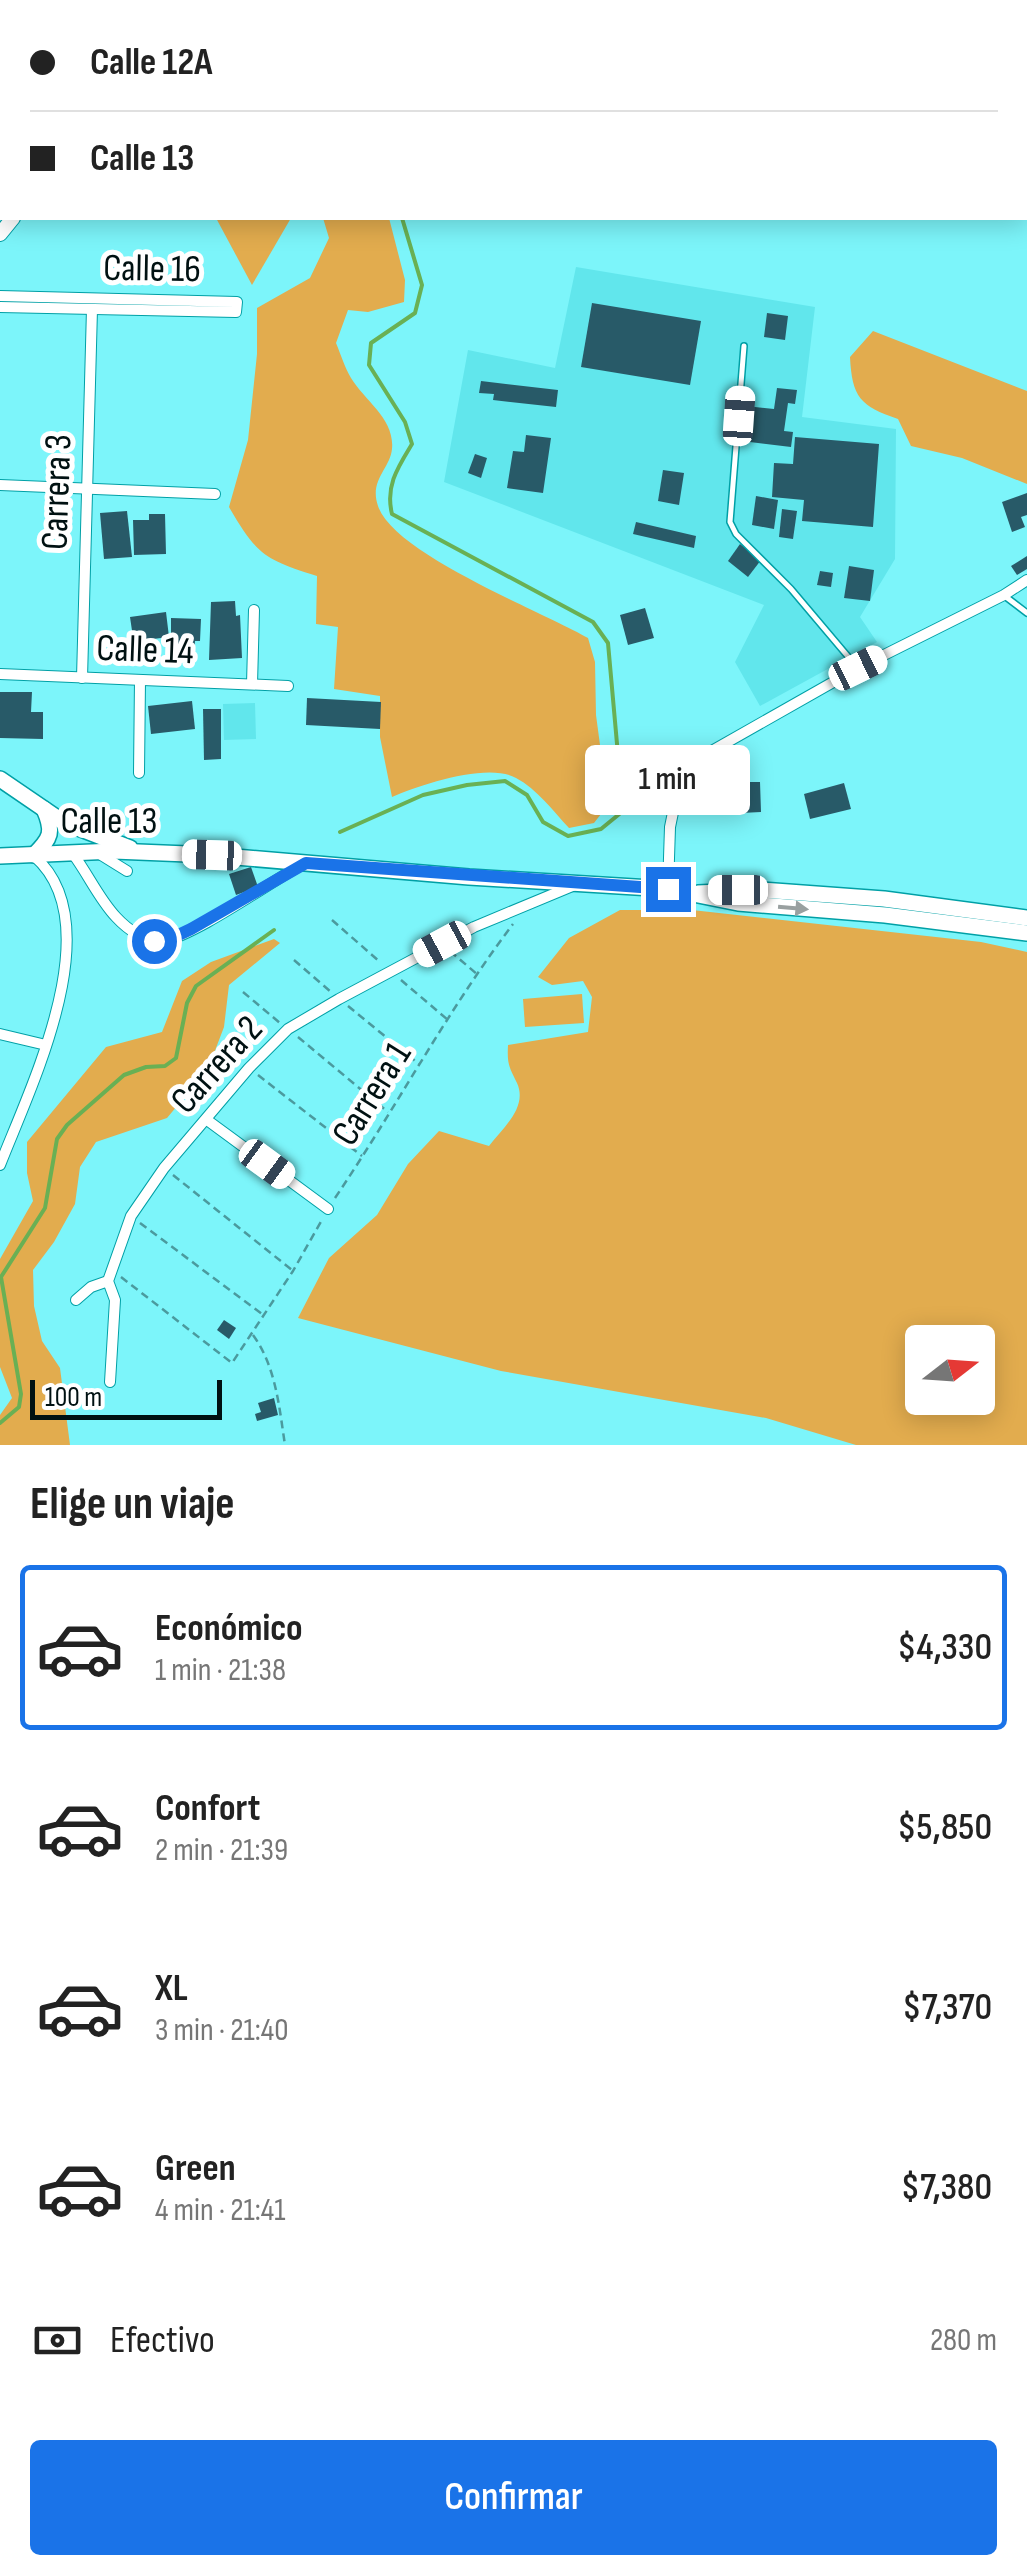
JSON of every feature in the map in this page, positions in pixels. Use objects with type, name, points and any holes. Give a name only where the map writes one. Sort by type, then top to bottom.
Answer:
[{"type":"main road","points":[[0,777],[72,826],[138,852]]},
{"type":"main road","points":[[34,855],[51,838],[44,809]]},
{"type":"main road","name":"Calle 13","points":[[0,856],[138,852],[698,894]]},
{"type":"main road","points":[[698,894],[761,890],[884,899],[1027,918]]},
{"type":"main road","points":[[698,894],[738,903],[886,915],[1027,933]]},
{"type":"street","name":"Calle 16","points":[[0,296],[237,302],[236,312],[0,307]]},
{"type":"street","name":"Carrera 3","points":[[82,678],[92,309]]},
{"type":"street","points":[[0,486],[215,494]]},
{"type":"street","points":[[668,889],[674,810],[684,776],[694,760],[1027,580]]},
{"type":"street","points":[[252,684],[254,610]]},
{"type":"street","name":"Calle 14","points":[[0,674],[288,686]]},
{"type":"street","points":[[139,773],[140,680]]},
{"type":"street","points":[[97,852],[127,870]]},
{"type":"street","points":[[73,854],[115,916],[154,941],[170,939],[191,929],[306,863]]},
{"type":"street","points":[[0,1165],[46,1045],[64,970],[66,917],[56,881],[34,855]]},
{"type":"street","name":"Carrera 2","points":[[110,1382],[115,1300],[110,1276],[131,1216],[164,1168],[249,1068],[288,1029],[339,999],[442,944],[581,883]]},
{"type":"street","points":[[0,1034],[46,1045]]},
{"type":"street","points":[[207,1120],[328,1209]]},
{"type":"street","points":[[76,1300],[110,1276]]},
{"type":"lane","points":[[744,346],[730,522],[736,534],[791,589],[858,668]]},
{"type":"lane","points":[[1004,595],[1027,612]]},
{"type":"path","name":"Carrera 1","points":[[110,1276],[232,1363],[293,1271],[388,1112],[526,906]]},
{"type":"path","points":[[442,944],[478,975]]},
{"type":"path","points":[[294,960],[419,1064]]},
{"type":"path","points":[[243,992],[388,1112]]},
{"type":"path","points":[[249,1068],[363,1158]]},
{"type":"path","points":[[164,1168],[293,1271]]},
{"type":"path","points":[[131,1216],[263,1314]]},
{"type":"path","points":[[252,1333],[264,1350],[272,1373],[285,1445]]},
{"type":"shaded area","points":[[217,220],[290,220],[252,285]]},
{"type":"shaded area","points":[[324,220],[390,220],[405,280],[404,302],[368,312],[348,310],[336,343],[351,378],[384,419],[392,438],[390,456],[376,489],[378,506],[390,524],[439,562],[588,638],[595,662],[596,715],[608,805],[594,823],[569,828],[531,788],[504,774],[454,777],[392,797],[380,737],[380,696],[334,689],[338,627],[316,624],[317,576],[264,553],[247,536],[229,507],[248,440],[257,354],[257,308],[310,278],[329,238]]},
{"type":"shaded area","points":[[576,267],[815,307],[802,417],[896,429],[895,559],[860,617],[877,642],[760,706],[735,662],[764,605],[444,482],[468,350],[555,368]]},
{"type":"shaded area","points":[[873,331],[1027,391],[1027,484],[962,458],[911,446],[898,419],[867,404],[856,391],[850,357]]},
{"type":"shaded area","points":[[255,703],[256,739],[224,740],[223,704]]},
{"type":"shaded area","points":[[620,910],[692,910],[981,942],[1027,952],[1027,1445],[856,1445],[766,1418],[501,1371],[298,1318],[329,1258],[377,1215],[408,1164],[439,1131],[489,1146],[507,1124],[517,1109],[520,1092],[509,1065],[508,1045],[588,1032],[592,997],[583,981],[552,985],[538,977],[569,938]]},
{"type":"shaded area","points":[[274,939],[280,943],[229,985],[224,1027],[208,1069],[167,1118],[96,1142],[80,1167],[75,1204],[33,1270],[34,1306],[42,1341],[60,1368],[70,1445],[0,1445],[0,1415],[12,1398],[0,1367],[0,1259],[33,1201],[27,1173],[27,1142],[106,1047],[162,1032],[182,981],[211,962]]},
{"type":"shaded area","points":[[582,994],[584,1023],[525,1027],[523,999]]},
{"type":"building","points":[[592,303],[701,321],[690,385],[581,367]]},
{"type":"building","points":[[767,313],[788,316],[785,340],[764,337]]},
{"type":"building","points":[[481,381],[558,390],[556,407],[493,400],[494,394],[479,393]]},
{"type":"building","points":[[777,388],[797,390],[795,404],[788,403],[784,431],[793,432],[791,447],[742,441],[746,406],[774,409]]},
{"type":"building","points":[[526,435],[551,438],[543,493],[507,488],[513,451],[524,452]]},
{"type":"building","points":[[795,437],[879,444],[873,527],[802,521],[804,500],[772,497],[774,463],[793,464]]},
{"type":"building","points":[[475,454],[487,458],[481,478],[468,473]]},
{"type":"building","points":[[663,470],[684,473],[679,505],[658,501]]},
{"type":"building","points":[[1027,493],[1027,515],[1021,517],[1025,527],[1012,532],[1002,502]]},
{"type":"building","points":[[756,496],[778,500],[774,529],[752,525]]},
{"type":"building","points":[[782,509],[797,511],[793,539],[779,537]]},
{"type":"building","points":[[127,511],[132,557],[104,559],[100,513]]},
{"type":"building","points":[[149,514],[165,514],[166,554],[134,555],[133,520],[149,520]]},
{"type":"building","points":[[636,522],[696,536],[694,548],[633,534]]},
{"type":"building","points":[[740,544],[761,560],[748,577],[728,561]]},
{"type":"building","points":[[1027,556],[1027,569],[1017,575],[1011,566]]},
{"type":"building","points":[[849,566],[874,570],[870,601],[844,598]]},
{"type":"building","points":[[820,571],[833,573],[831,587],[817,585]]},
{"type":"building","points":[[235,601],[236,616],[240,615],[242,658],[209,660],[211,602]]},
{"type":"building","points":[[645,608],[654,638],[628,645],[620,615]]},
{"type":"building","points":[[166,612],[169,637],[145,640],[146,649],[135,651],[130,617]]},
{"type":"building","points":[[171,618],[201,619],[200,641],[195,641],[194,657],[171,657]]},
{"type":"building","points":[[0,692],[32,692],[31,712],[43,712],[43,739],[0,738]]},
{"type":"building","points":[[307,698],[381,702],[380,729],[306,725]]},
{"type":"building","points":[[192,701],[195,729],[151,734],[148,706]]},
{"type":"building","points":[[203,709],[221,709],[221,759],[204,760]]},
{"type":"building","points":[[746,782],[760,782],[761,812],[741,813],[741,796],[747,796]]},
{"type":"building","points":[[844,783],[851,809],[810,819],[804,794]]},
{"type":"building","points":[[251,867],[258,887],[236,895],[229,874]]},
{"type":"building","points":[[224,1320],[236,1328],[229,1339],[217,1330]]},
{"type":"building","points":[[274,1398],[278,1415],[257,1421],[255,1414],[261,1412],[258,1403]]},
{"type":"waterway","points":[[340,832],[423,795],[505,781],[527,795],[543,822],[568,836],[601,829],[623,811],[608,643],[593,622],[392,514],[392,486],[412,444],[405,422],[369,365],[371,343],[415,313],[422,285],[403,220]]},
{"type":"waterway","points":[[0,1423],[19,1407],[21,1394],[1,1277],[45,1208],[57,1139],[67,1125],[124,1075],[146,1067],[165,1066],[176,1058],[187,1003],[196,986],[274,930]]},
{"type":"route","points":[[154,941],[170,939],[191,929],[306,863],[668,889]]}]
